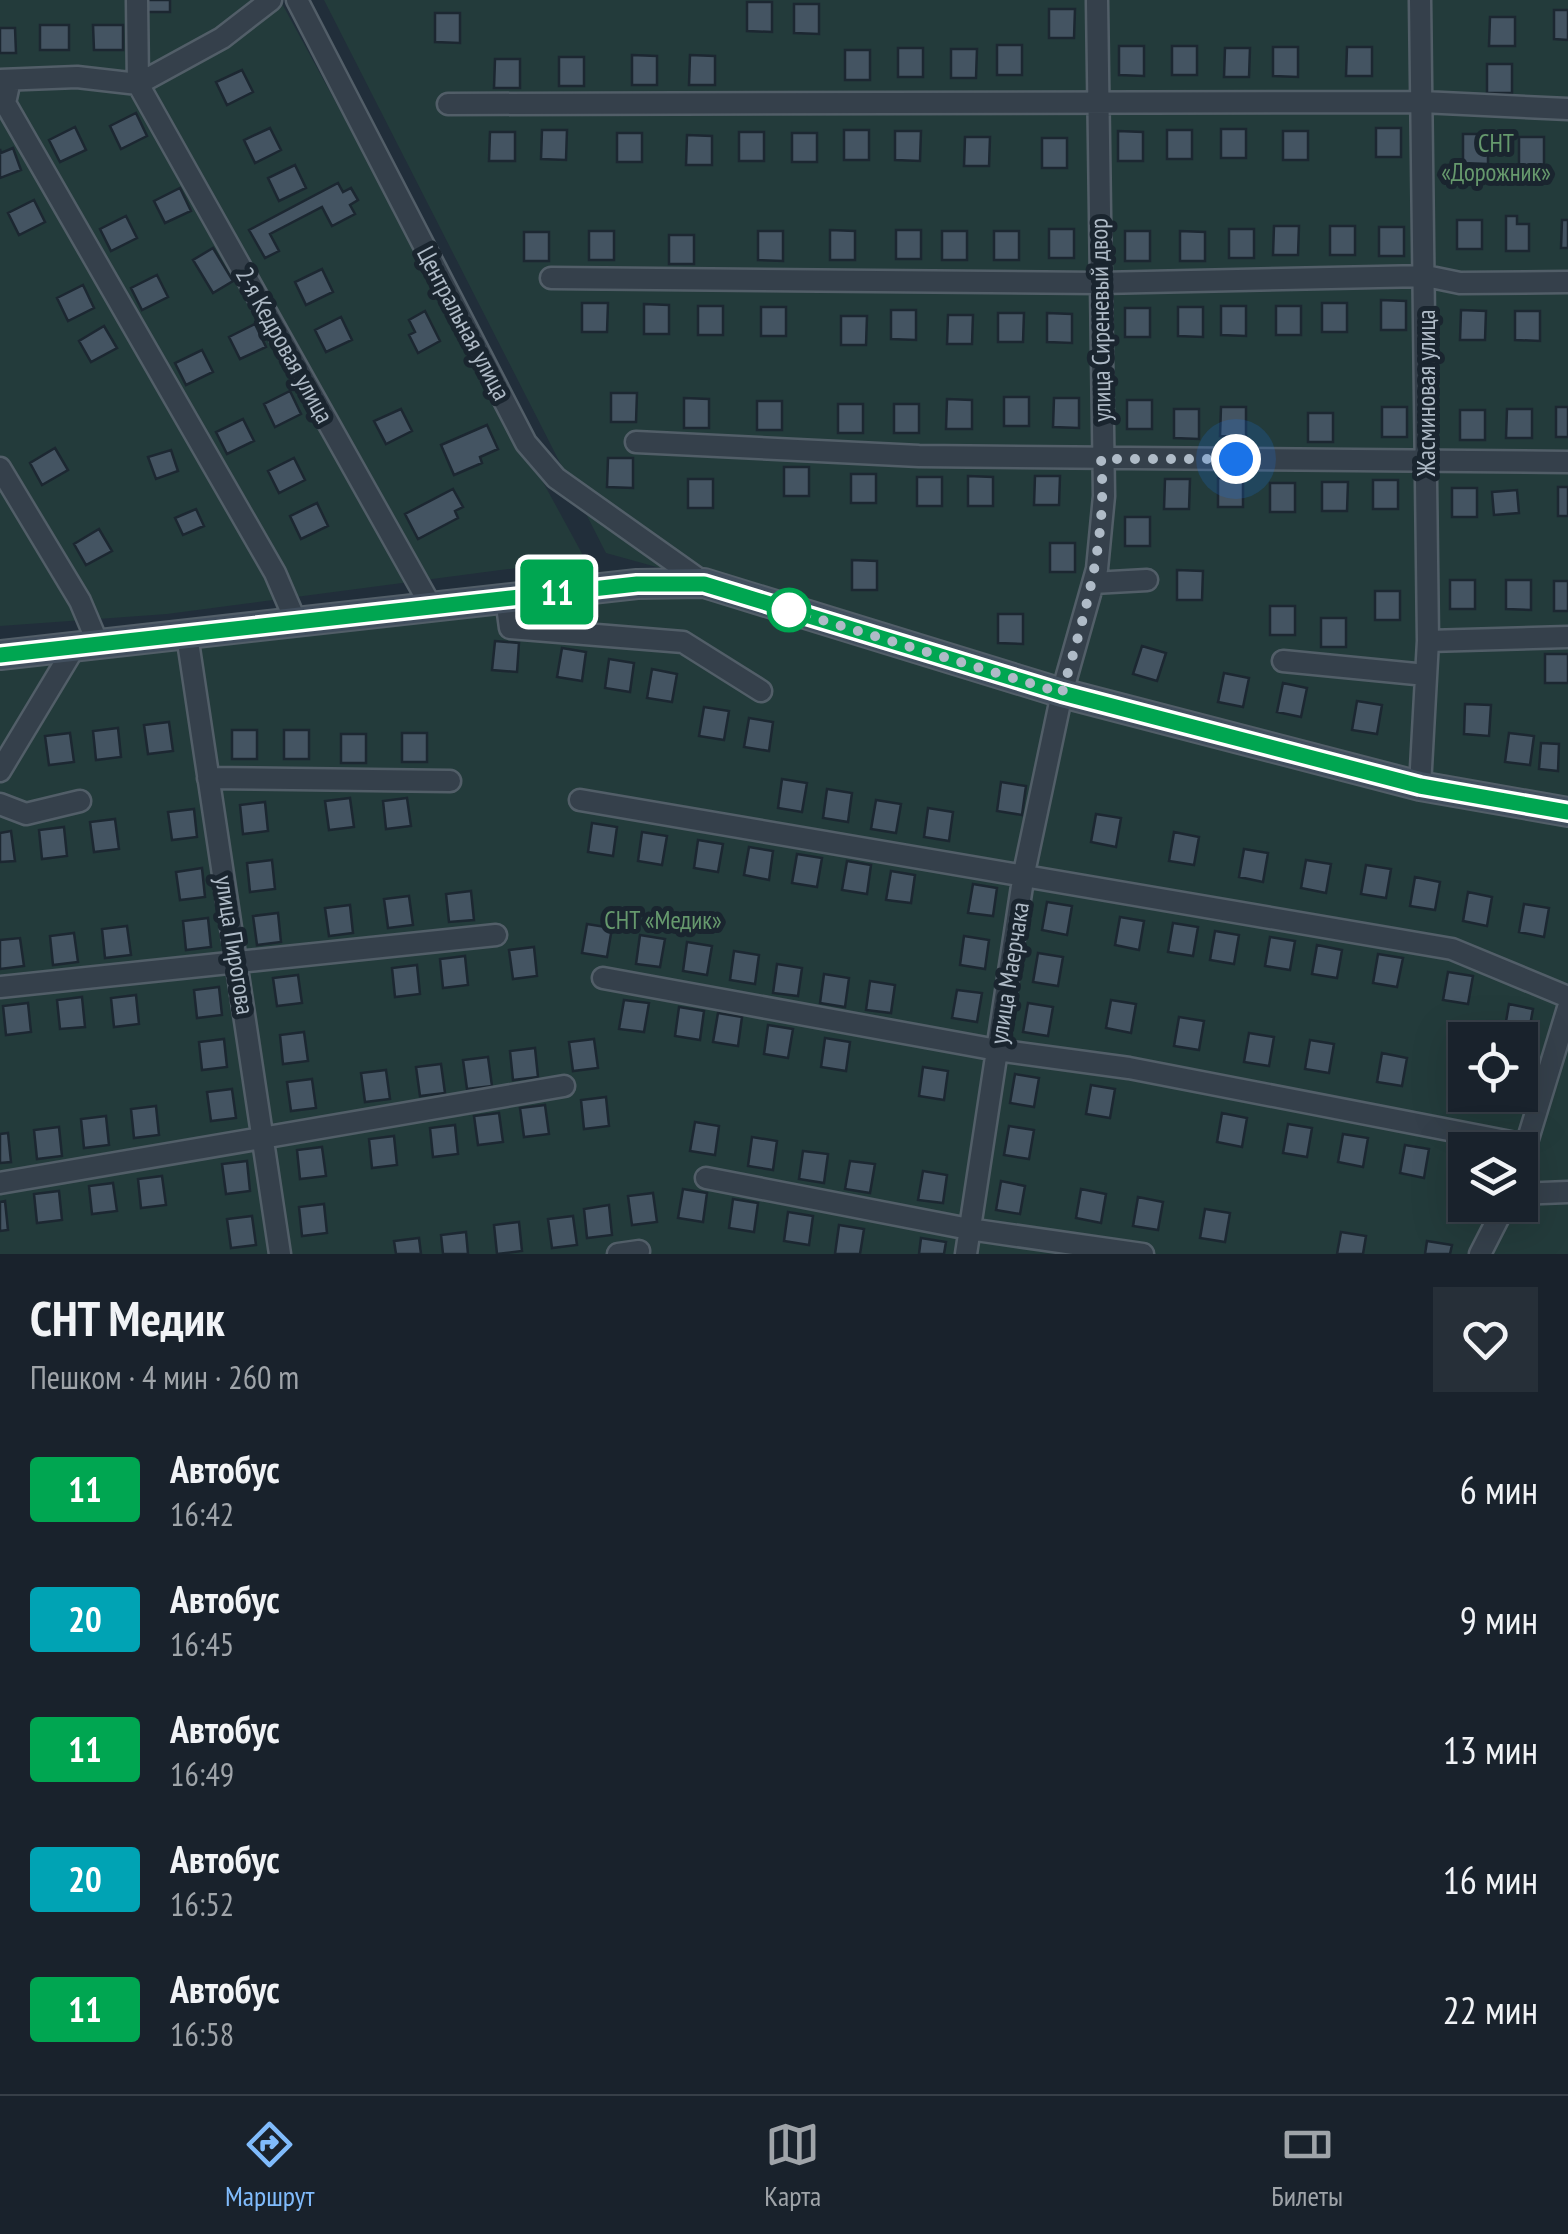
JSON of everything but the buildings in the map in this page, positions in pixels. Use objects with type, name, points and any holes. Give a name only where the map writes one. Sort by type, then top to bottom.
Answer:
[{"type":"street","points":[[137,0],[138,84]]},
{"type":"street","points":[[271,0],[222,38],[138,84],[78,77],[5,80],[5,103],[275,573],[296,622]]},
{"type":"street","name":"Центральная улица","points":[[296,0],[526,442],[556,478],[704,584]]},
{"type":"street","name":"Жасминовая улица","points":[[1420,0],[1428,641],[1420,786]]},
{"type":"street","name":"улица Сиреневый двор","points":[[1062,693],[1093,582],[1104,496],[1097,1]]},
{"type":"street","name":"2-я Кедровая улица","points":[[138,84],[431,606]]},
{"type":"street","points":[[448,104],[1097,106],[1422,102],[1568,109]]},
{"type":"street","points":[[551,278],[1100,283],[1426,276],[1460,283],[1568,282]]},
{"type":"street","points":[[636,442],[1101,459],[1568,462]]},
{"type":"street","points":[[0,468],[80,601],[87,647],[0,772]]},
{"type":"street","points":[[1093,582],[1148,580]]},
{"type":"street","points":[[0,655],[637,584],[704,584],[1062,693],[1420,786],[1568,812]]},
{"type":"street","points":[[506,598],[510,628],[683,642],[761,691]]},
{"type":"street","name":"улица Пирогова","points":[[187,636],[266,1138],[280,1254]]},
{"type":"street","points":[[1428,641],[1568,637]]},
{"type":"street","points":[[1283,661],[1426,675]]},
{"type":"street","name":"улица Маерчака","points":[[966,1254],[1024,873],[1062,693]]},
{"type":"street","points":[[208,778],[450,782]]},
{"type":"street","points":[[580,800],[1452,949],[1568,998]]},
{"type":"street","points":[[0,804],[26,814],[80,801]]},
{"type":"street","points":[[0,987],[496,935]]},
{"type":"street","points":[[603,978],[997,1050],[1129,1068],[1448,1138]]},
{"type":"street","points":[[1530,1132],[1568,1008]]},
{"type":"street","points":[[0,1183],[564,1086]]},
{"type":"street","points":[[706,1178],[968,1230],[1143,1254]]},
{"type":"street","points":[[1538,1193],[1568,1192]]},
{"type":"street","points":[[1480,1254],[1496,1222]]},
{"type":"green space","points":[[0,0],[280,0],[585,559],[167,614],[0,626]]},
{"type":"green space","points":[[324,0],[1568,0],[1568,1254],[0,1254],[0,655],[704,583],[1388,770],[606,553]]},
{"type":"bus line","name":"11","points":[[0,655],[637,584],[704,584],[1062,693],[1420,786],[1568,812]]},
{"type":"route","points":[[789,610],[1062,693],[1096,569],[1104,496],[1101,459],[1236,459]]},
{"type":"park label","name":"СНТ «Дорожник»","points":[[1496,158]]},
{"type":"park label","name":"СНТ «Медик»","points":[[663,920]]}]
